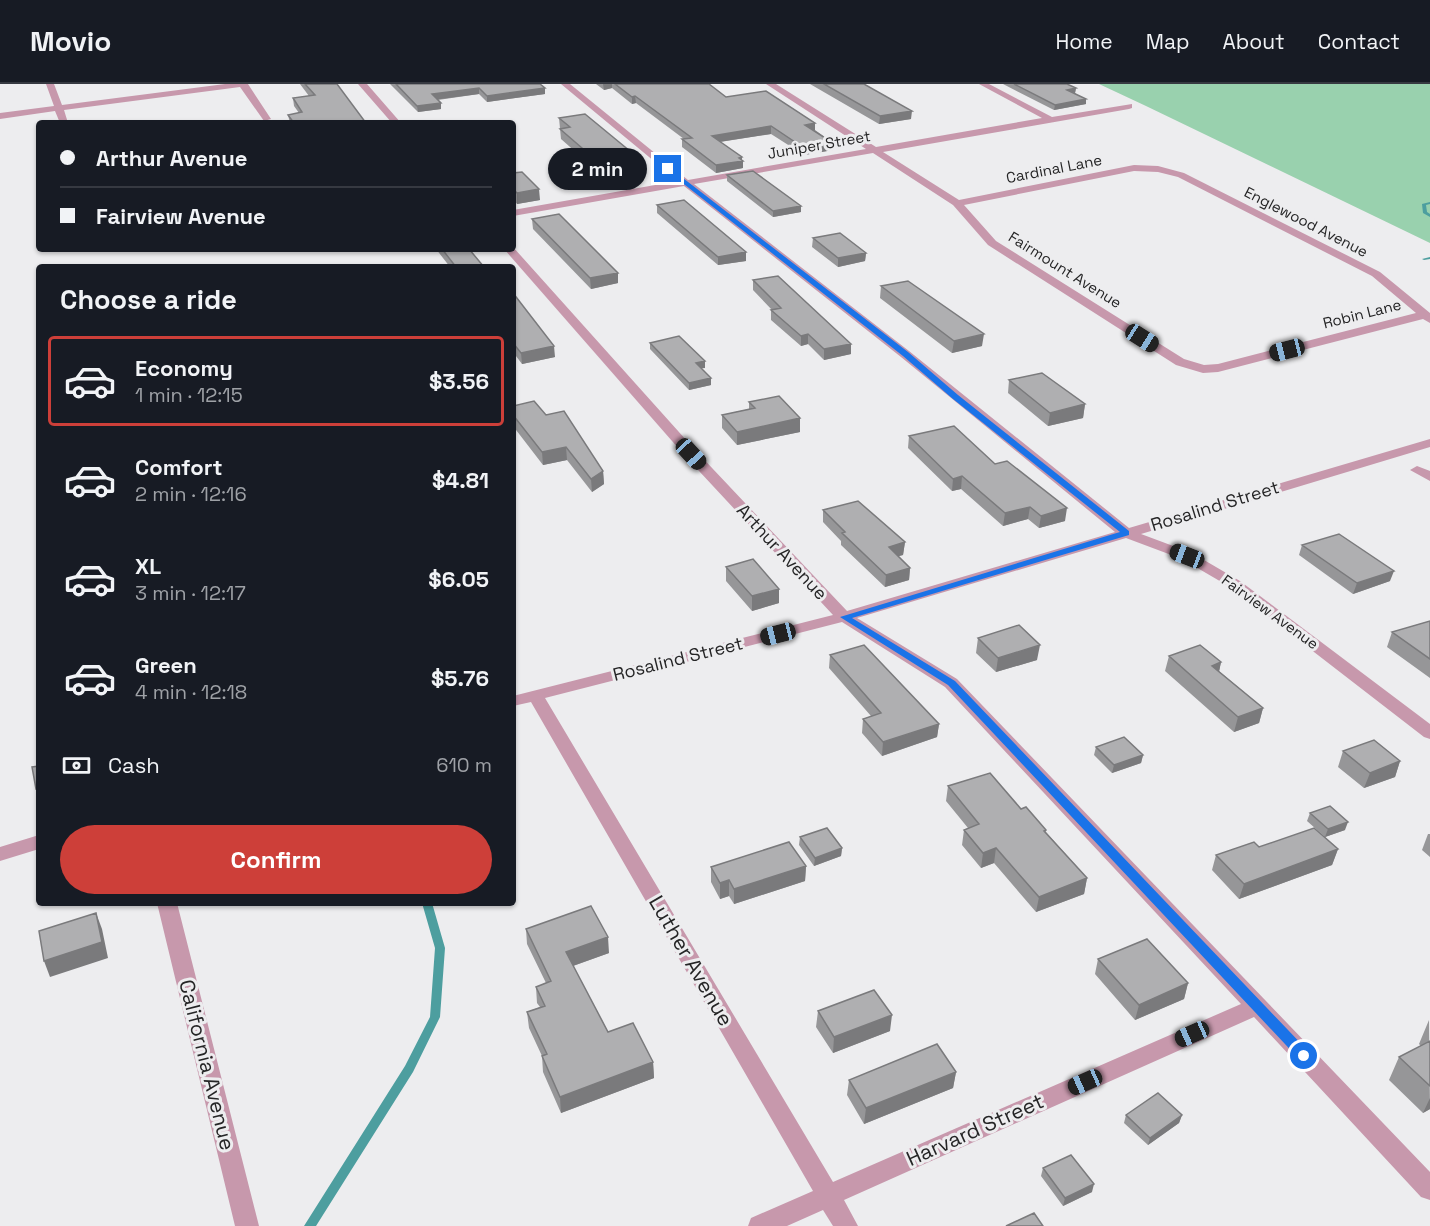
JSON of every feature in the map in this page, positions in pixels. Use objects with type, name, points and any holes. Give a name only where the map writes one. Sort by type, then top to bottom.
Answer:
[{"type":"street","points":[[50,84],[63,120]]},
{"type":"street","points":[[0,116],[243,84],[267,119]]},
{"type":"street","points":[[362,84],[394,120]]},
{"type":"street","name":"Fairview Avenue","points":[[565,84],[686,183],[906,354],[1126,533],[1187,556],[1235,584],[1430,733]]},
{"type":"street","name":"Fairmount Avenue","points":[[770,84],[957,203],[992,243],[1180,362],[1203,369]]},
{"type":"street","points":[[983,84],[1052,120]]},
{"type":"street","name":"Juniper Street","points":[[516,212],[1129,106]]},
{"type":"street","name":"Cardinal Lane","points":[[957,203],[1134,168],[1158,169]]},
{"type":"street","name":"Englewood Avenue","points":[[1158,169],[1181,175],[1376,274],[1427,317]]},
{"type":"street","name":"Arthur Avenue","points":[[511,252],[691,454],[844,617],[951,683],[1430,1189]]},
{"type":"street","name":"Robin Lane","points":[[1203,369],[1218,368],[1427,317]]},
{"type":"street","name":"Rosalind Street","points":[[516,700],[844,617],[1430,443]]},
{"type":"street","name":"Luther Avenue","points":[[535,695],[846,1226]]},
{"type":"street","points":[[0,854],[36,843]]},
{"type":"street","name":"California Avenue","points":[[168,906],[248,1226]]},
{"type":"street","name":"Harvard Street","points":[[760,1226],[1257,1005]]},
{"type":"green space","points":[[1099,84],[1430,84],[1430,243],[1146,106]]},
{"type":"building","points":[[305,84],[337,84],[364,120],[292,120],[288,115],[302,112],[293,98],[315,95]]},
{"type":"building","points":[[396,84],[540,84],[545,88],[487,96],[479,88],[432,94],[441,103],[417,106]]},
{"type":"building","points":[[615,84],[709,84],[726,97],[766,91],[815,123],[805,125],[833,143],[804,148],[771,126],[712,136],[742,157],[739,158],[743,161],[716,165],[682,139],[692,138]]},
{"type":"building","points":[[824,84],[864,84],[912,111],[880,116]]},
{"type":"building","points":[[1014,84],[1067,84],[1076,88],[1067,90],[1086,99],[1055,105]]},
{"type":"building","points":[[585,114],[642,161],[604,167],[560,129],[570,127],[559,118]]},
{"type":"building","points":[[753,171],[801,206],[773,211],[727,175]]},
{"type":"building","points":[[522,172],[539,189],[517,193],[516,173]]},
{"type":"building","points":[[684,200],[746,252],[718,257],[657,205]]},
{"type":"building","points":[[559,214],[618,273],[590,278],[532,219]]},
{"type":"building","points":[[840,233],[866,253],[838,258],[813,238]]},
{"type":"building","points":[[444,252],[472,252],[482,264],[454,264]]},
{"type":"building","points":[[778,276],[851,344],[824,349],[808,334],[801,336],[771,310],[781,308],[753,280]]},
{"type":"building","points":[[908,281],[984,334],[954,341],[881,286]]},
{"type":"building","points":[[516,297],[554,346],[521,353],[516,347]]},
{"type":"building","points":[[679,336],[705,361],[696,363],[711,378],[689,383],[650,343]]},
{"type":"building","points":[[1042,373],[1085,404],[1050,413],[1009,380]]},
{"type":"building","points":[[779,396],[800,418],[737,432],[722,415],[755,408],[749,402]]},
{"type":"building","points":[[534,401],[546,415],[564,411],[603,471],[591,479],[566,447],[542,452],[516,419],[516,405]]},
{"type":"building","points":[[954,426],[995,464],[1007,461],[1067,508],[1041,516],[1030,507],[1005,513],[962,476],[953,479],[909,436]]},
{"type":"building","points":[[858,501],[905,542],[889,547],[910,568],[886,575],[842,533],[845,532],[823,510]]},
{"type":"building","points":[[1339,534],[1394,571],[1357,583],[1302,545]]},
{"type":"building","points":[[753,559],[779,589],[752,596],[726,567]]},
{"type":"building","points":[[1430,621],[1430,659],[1392,632]]},
{"type":"building","points":[[1019,625],[1040,645],[998,658],[978,638]]},
{"type":"building","points":[[864,645],[939,724],[883,742],[863,719],[881,713],[830,655]]},
{"type":"building","points":[[1200,645],[1221,662],[1212,666],[1263,708],[1238,717],[1169,656]]},
{"type":"building","points":[[1124,737],[1143,755],[1114,765],[1096,747]]},
{"type":"building","points":[[1374,740],[1400,761],[1370,773],[1343,751]]},
{"type":"building","points":[[36,766],[36,789],[32,767]]},
{"type":"building","points":[[990,773],[1021,809],[1026,807],[1046,830],[1044,831],[1087,878],[1039,897],[996,848],[983,853],[964,830],[979,824],[948,786]]},
{"type":"building","points":[[1330,806],[1348,822],[1328,829],[1310,813]]},
{"type":"building","points":[[827,828],[842,848],[815,858],[800,837]]},
{"type":"building","points":[[1314,828],[1338,849],[1244,884],[1216,855],[1254,842],[1259,847]]},
{"type":"building","points":[[789,842],[806,866],[734,889],[729,880],[720,883],[711,867]]},
{"type":"building","points":[[591,906],[608,937],[566,952],[608,1032],[633,1023],[653,1062],[560,1097],[542,1056],[547,1054],[527,1012],[545,1006],[536,987],[551,981],[526,929]]},
{"type":"building","points":[[96,913],[102,942],[44,961],[39,931]]},
{"type":"building","points":[[1147,939],[1188,983],[1139,1005],[1098,959]]},
{"type":"building","points":[[874,990],[892,1015],[834,1037],[818,1011]]},
{"type":"building","points":[[1430,1041],[1430,1086],[1399,1057]]},
{"type":"building","points":[[937,1044],[956,1072],[866,1108],[849,1080]]},
{"type":"building","points":[[1158,1093],[1182,1115],[1150,1138],[1126,1115]]},
{"type":"building","points":[[1071,1155],[1094,1184],[1065,1198],[1043,1168]]},
{"type":"building","points":[[1034,1213],[1043,1226],[1006,1226]]},
{"type":"waterway","points":[[1430,203],[1424,204],[1425,213],[1430,216]]},
{"type":"waterway","points":[[1424,259],[1430,258]]},
{"type":"waterway","points":[[310,1226],[409,1069],[435,1017],[440,948],[428,906]]},
{"type":"route","points":[[668,169],[906,354],[1126,533],[844,617],[951,683],[1304,1056]]}]
